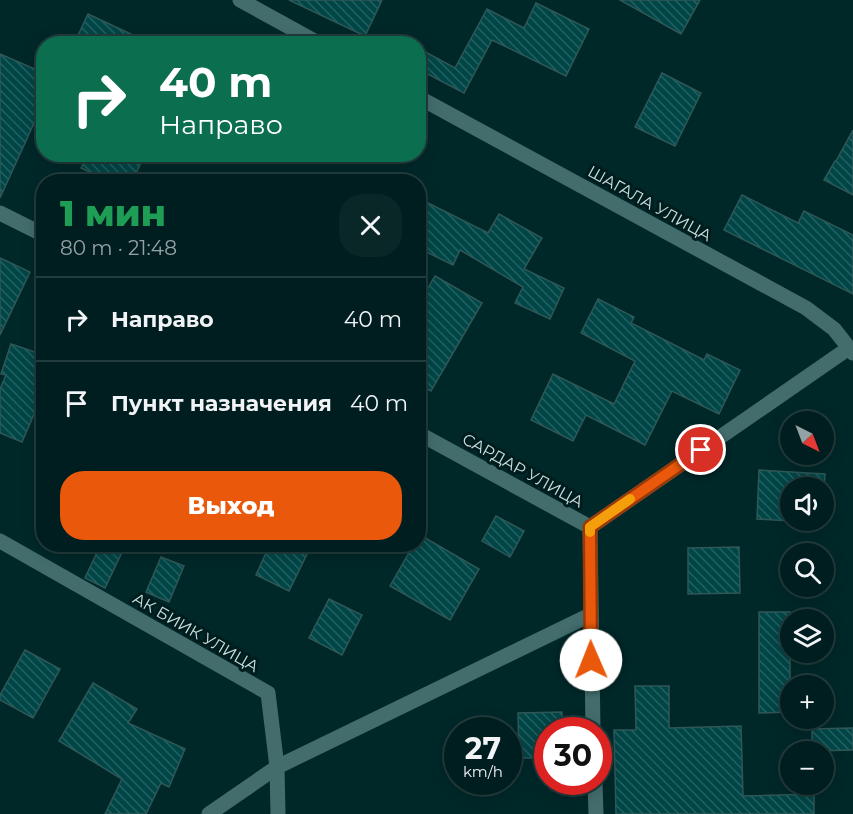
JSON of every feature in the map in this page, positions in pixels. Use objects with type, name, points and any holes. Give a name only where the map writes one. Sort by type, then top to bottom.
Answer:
[{"type":"street","points":[[240,0],[305,36]]},
{"type":"street","name":"ШАГАЛА УЛИЦА","points":[[426,101],[806,308],[834,329],[851,351]]},
{"type":"street","points":[[0,213],[36,231]]},
{"type":"street","points":[[590,527],[851,351]]},
{"type":"street","name":"САРДАР УЛИЦА","points":[[426,437],[590,527],[593,717]]},
{"type":"street","name":"АК БИИК УЛИЦА","points":[[0,541],[268,693],[277,767],[278,814]]},
{"type":"street","points":[[209,814],[277,767],[591,615]]},
{"type":"street","points":[[595,795],[596,814]]},
{"type":"building","points":[[289,0],[382,0],[365,36]]},
{"type":"building","points":[[620,0],[700,0],[681,34]]},
{"type":"building","points":[[536,3],[589,29],[566,76],[492,40],[464,93],[426,73],[426,52],[455,68],[487,9],[524,28]]},
{"type":"building","points":[[88,14],[135,36],[78,36]]},
{"type":"building","points":[[0,54],[36,70],[36,119],[0,198]]},
{"type":"building","points":[[662,73],[701,93],[675,146],[635,127]]},
{"type":"building","points":[[853,130],[853,195],[824,180]]},
{"type":"building","points":[[84,162],[141,162],[136,174],[93,174],[81,168]]},
{"type":"building","points":[[742,195],[798,223],[804,211],[853,235],[853,294],[724,230]]},
{"type":"building","points":[[426,202],[488,233],[499,214],[542,238],[524,269],[564,288],[550,319],[515,303],[523,287],[460,250],[453,265],[426,252]]},
{"type":"building","points":[[0,258],[30,272],[0,335]]},
{"type":"building","points":[[435,276],[482,303],[431,391],[426,388],[426,291]]},
{"type":"building","points":[[598,299],[634,317],[631,323],[704,360],[707,354],[740,370],[719,414],[672,391],[645,445],[586,415],[573,441],[531,420],[553,374],[614,404],[635,361],[581,333]]},
{"type":"building","points":[[11,344],[36,352],[36,410],[22,442],[0,433],[0,389],[6,375],[1,374]]},
{"type":"building","points":[[759,470],[825,474],[825,477],[780,477],[780,520],[757,519]]},
{"type":"building","points":[[496,516],[524,531],[510,557],[482,541]]},
{"type":"building","points":[[426,538],[479,569],[450,620],[390,586],[409,552],[426,552]]},
{"type":"building","points":[[739,547],[740,593],[688,594],[688,548]]},
{"type":"building","points":[[97,552],[122,552],[105,588],[85,578]]},
{"type":"building","points":[[266,552],[308,552],[289,591],[256,575]]},
{"type":"building","points":[[161,557],[184,566],[169,602],[146,592]]},
{"type":"building","points":[[329,599],[362,615],[342,655],[309,638]]},
{"type":"building","points":[[759,612],[780,612],[780,663],[790,663],[790,675],[780,675],[780,712],[759,713]]},
{"type":"building","points":[[25,650],[60,669],[33,718],[0,700],[0,695]]},
{"type":"building","points":[[93,683],[137,709],[128,723],[185,749],[169,787],[161,783],[146,814],[105,814],[122,779],[59,741]]},
{"type":"building","points":[[635,686],[669,686],[669,728],[741,726],[743,796],[814,795],[814,814],[616,814],[614,730],[636,730]]},
{"type":"building","points":[[562,712],[562,717],[534,717],[534,758],[522,758],[522,717],[518,717],[518,713]]},
{"type":"building","points":[[853,728],[853,750],[834,750],[834,741],[812,741],[812,729]]},
{"type":"slow traffic","points":[[590,532],[590,527],[630,499]]},
{"type":"route","points":[[591,660],[590,527],[701,450]]}]
